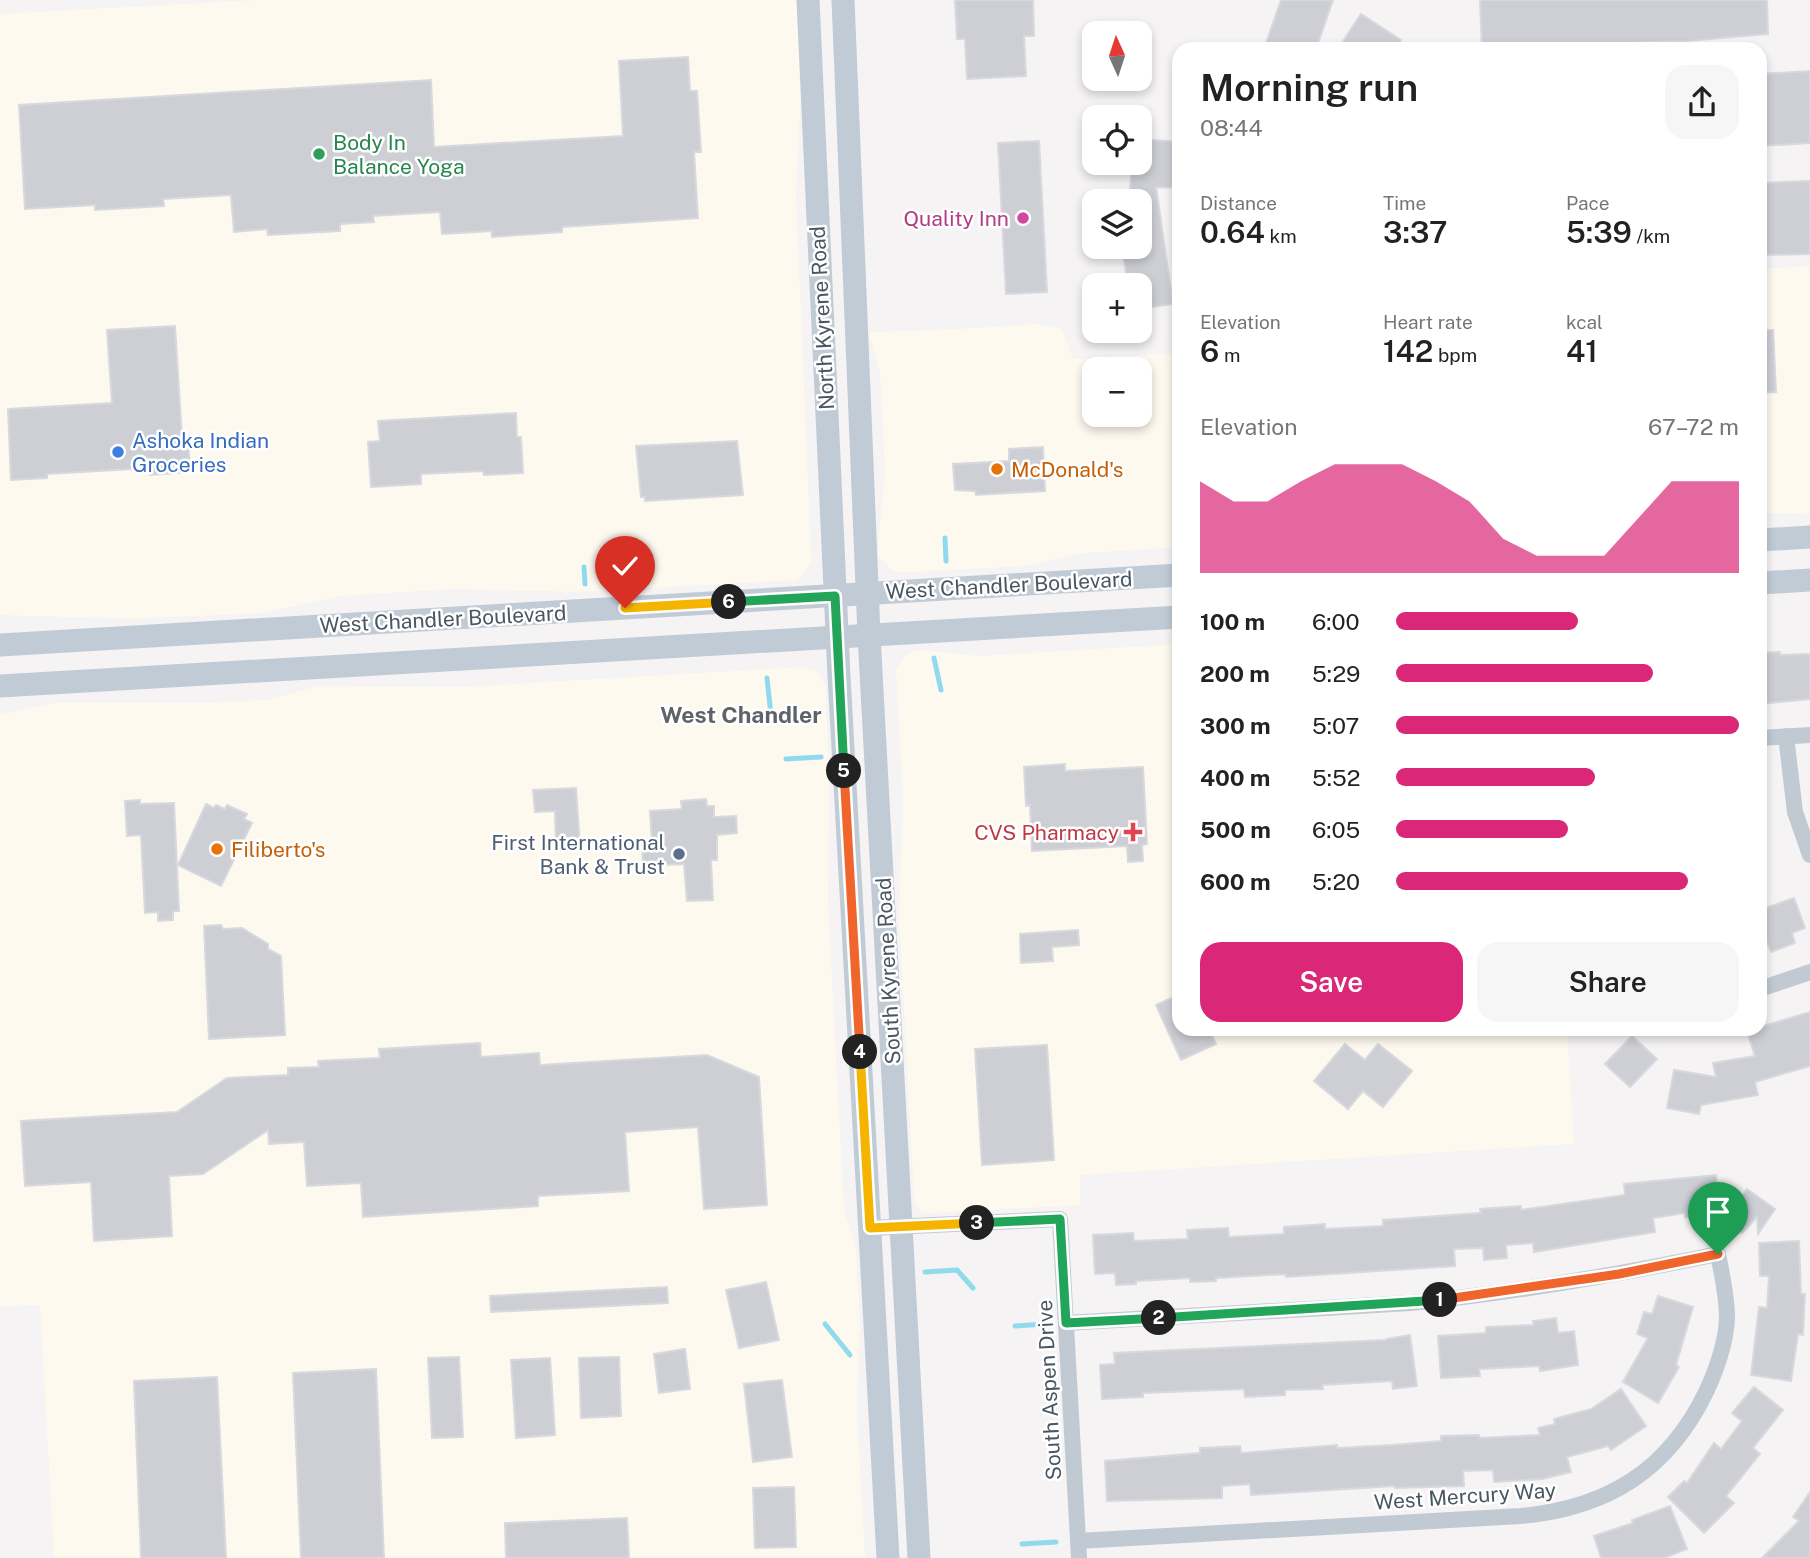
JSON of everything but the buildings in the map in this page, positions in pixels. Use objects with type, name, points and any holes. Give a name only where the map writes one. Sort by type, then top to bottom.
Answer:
[{"type":"main road","name":"North Kyrene Road","points":[[808,0],[837,637]]},
{"type":"main road","name":"North Kyrene Road","points":[[843,0],[869,635]]},
{"type":"main road","points":[[1767,540],[1810,537]]},
{"type":"main road","name":"West Chandler Boulevard","points":[[0,645],[1172,575]]},
{"type":"main road","points":[[1767,583],[1810,580]]},
{"type":"main road","name":"West Chandler Boulevard","points":[[0,686],[1172,617]]},
{"type":"main road","name":"South Kyrene Road","points":[[869,635],[919,1558]]},
{"type":"main road","name":"South Kyrene Road","points":[[837,637],[888,1558]]},
{"type":"main road","points":[[858,1008],[875,986],[886,945]]},
{"type":"street","points":[[1767,737],[1810,735]]},
{"type":"street","points":[[1786,736],[1795,812],[1810,855]]},
{"type":"street","points":[[1767,987],[1810,972]]},
{"type":"street","name":"South Aspen Drive","points":[[902,1226],[1060,1219],[1079,1558]]},
{"type":"street","points":[[870,1228],[902,1226]]},
{"type":"street","name":"West Mercury Way","points":[[1066,1323],[1463,1298],[1619,1274],[1718,1254],[1726,1294],[1724,1341],[1709,1386],[1685,1430],[1661,1457],[1635,1479],[1603,1497],[1573,1508],[1521,1516],[1078,1541]]},
{"type":"shaded area","points":[[257,0],[797,0],[801,93],[796,195],[811,552],[811,562],[803,575],[796,580],[581,592],[452,589],[341,596],[262,613],[133,619],[0,615],[0,14]]},
{"type":"shaded area","points":[[1810,266],[1810,514],[1767,513],[1767,269]]},
{"type":"shaded area","points":[[1037,324],[1062,329],[1073,359],[1082,358],[1082,427],[1152,427],[1152,357],[1108,357],[1172,353],[1172,547],[1085,553],[1024,566],[912,572],[898,572],[889,568],[879,557],[878,548],[885,471],[880,371],[868,332]]},
{"type":"shaded area","points":[[1172,644],[1172,1036],[1567,1036],[1574,1144],[1080,1175],[1080,1205],[923,1212],[914,1197],[899,916],[903,802],[896,669],[906,654],[919,650],[980,656]]},
{"type":"shaded area","points":[[804,667],[816,671],[826,687],[829,770],[828,904],[844,1210],[856,1247],[860,1324],[857,1411],[865,1558],[54,1558],[40,1305],[0,1307],[0,715],[53,703],[268,700],[317,686],[462,687]]},
{"type":"waterway","points":[[945,538],[946,561]]},
{"type":"waterway","points":[[584,567],[585,584]]},
{"type":"waterway","points":[[934,658],[941,690]]},
{"type":"waterway","points":[[767,678],[771,715]]},
{"type":"waterway","points":[[786,759],[821,757]]},
{"type":"waterway","points":[[925,1272],[957,1270],[973,1288]]},
{"type":"waterway","points":[[825,1324],[850,1355]]},
{"type":"waterway","points":[[1015,1326],[1045,1324]]},
{"type":"waterway","points":[[1022,1544],[1056,1542]]},
{"type":"place","name":"Body In Balance Yoga","points":[[319,154]]},
{"type":"place","name":"Quality Inn","points":[[1023,218]]},
{"type":"place","name":"Ashoka Indian Groceries","points":[[118,452]]},
{"type":"place","name":"McDonald's","points":[[997,469]]},
{"type":"place","name":"CVS Pharmacy","points":[[1133,832]]},
{"type":"place","name":"Filiberto's","points":[[217,849]]},
{"type":"place","name":"First International Bank & Trust","points":[[679,854]]},
{"type":"district","name":"West Chandler","points":[[741,714]]},
{"type":"route","points":[[625,608],[835,596],[870,1228],[1060,1219],[1066,1323],[1463,1298],[1619,1274],[1718,1254]]}]
